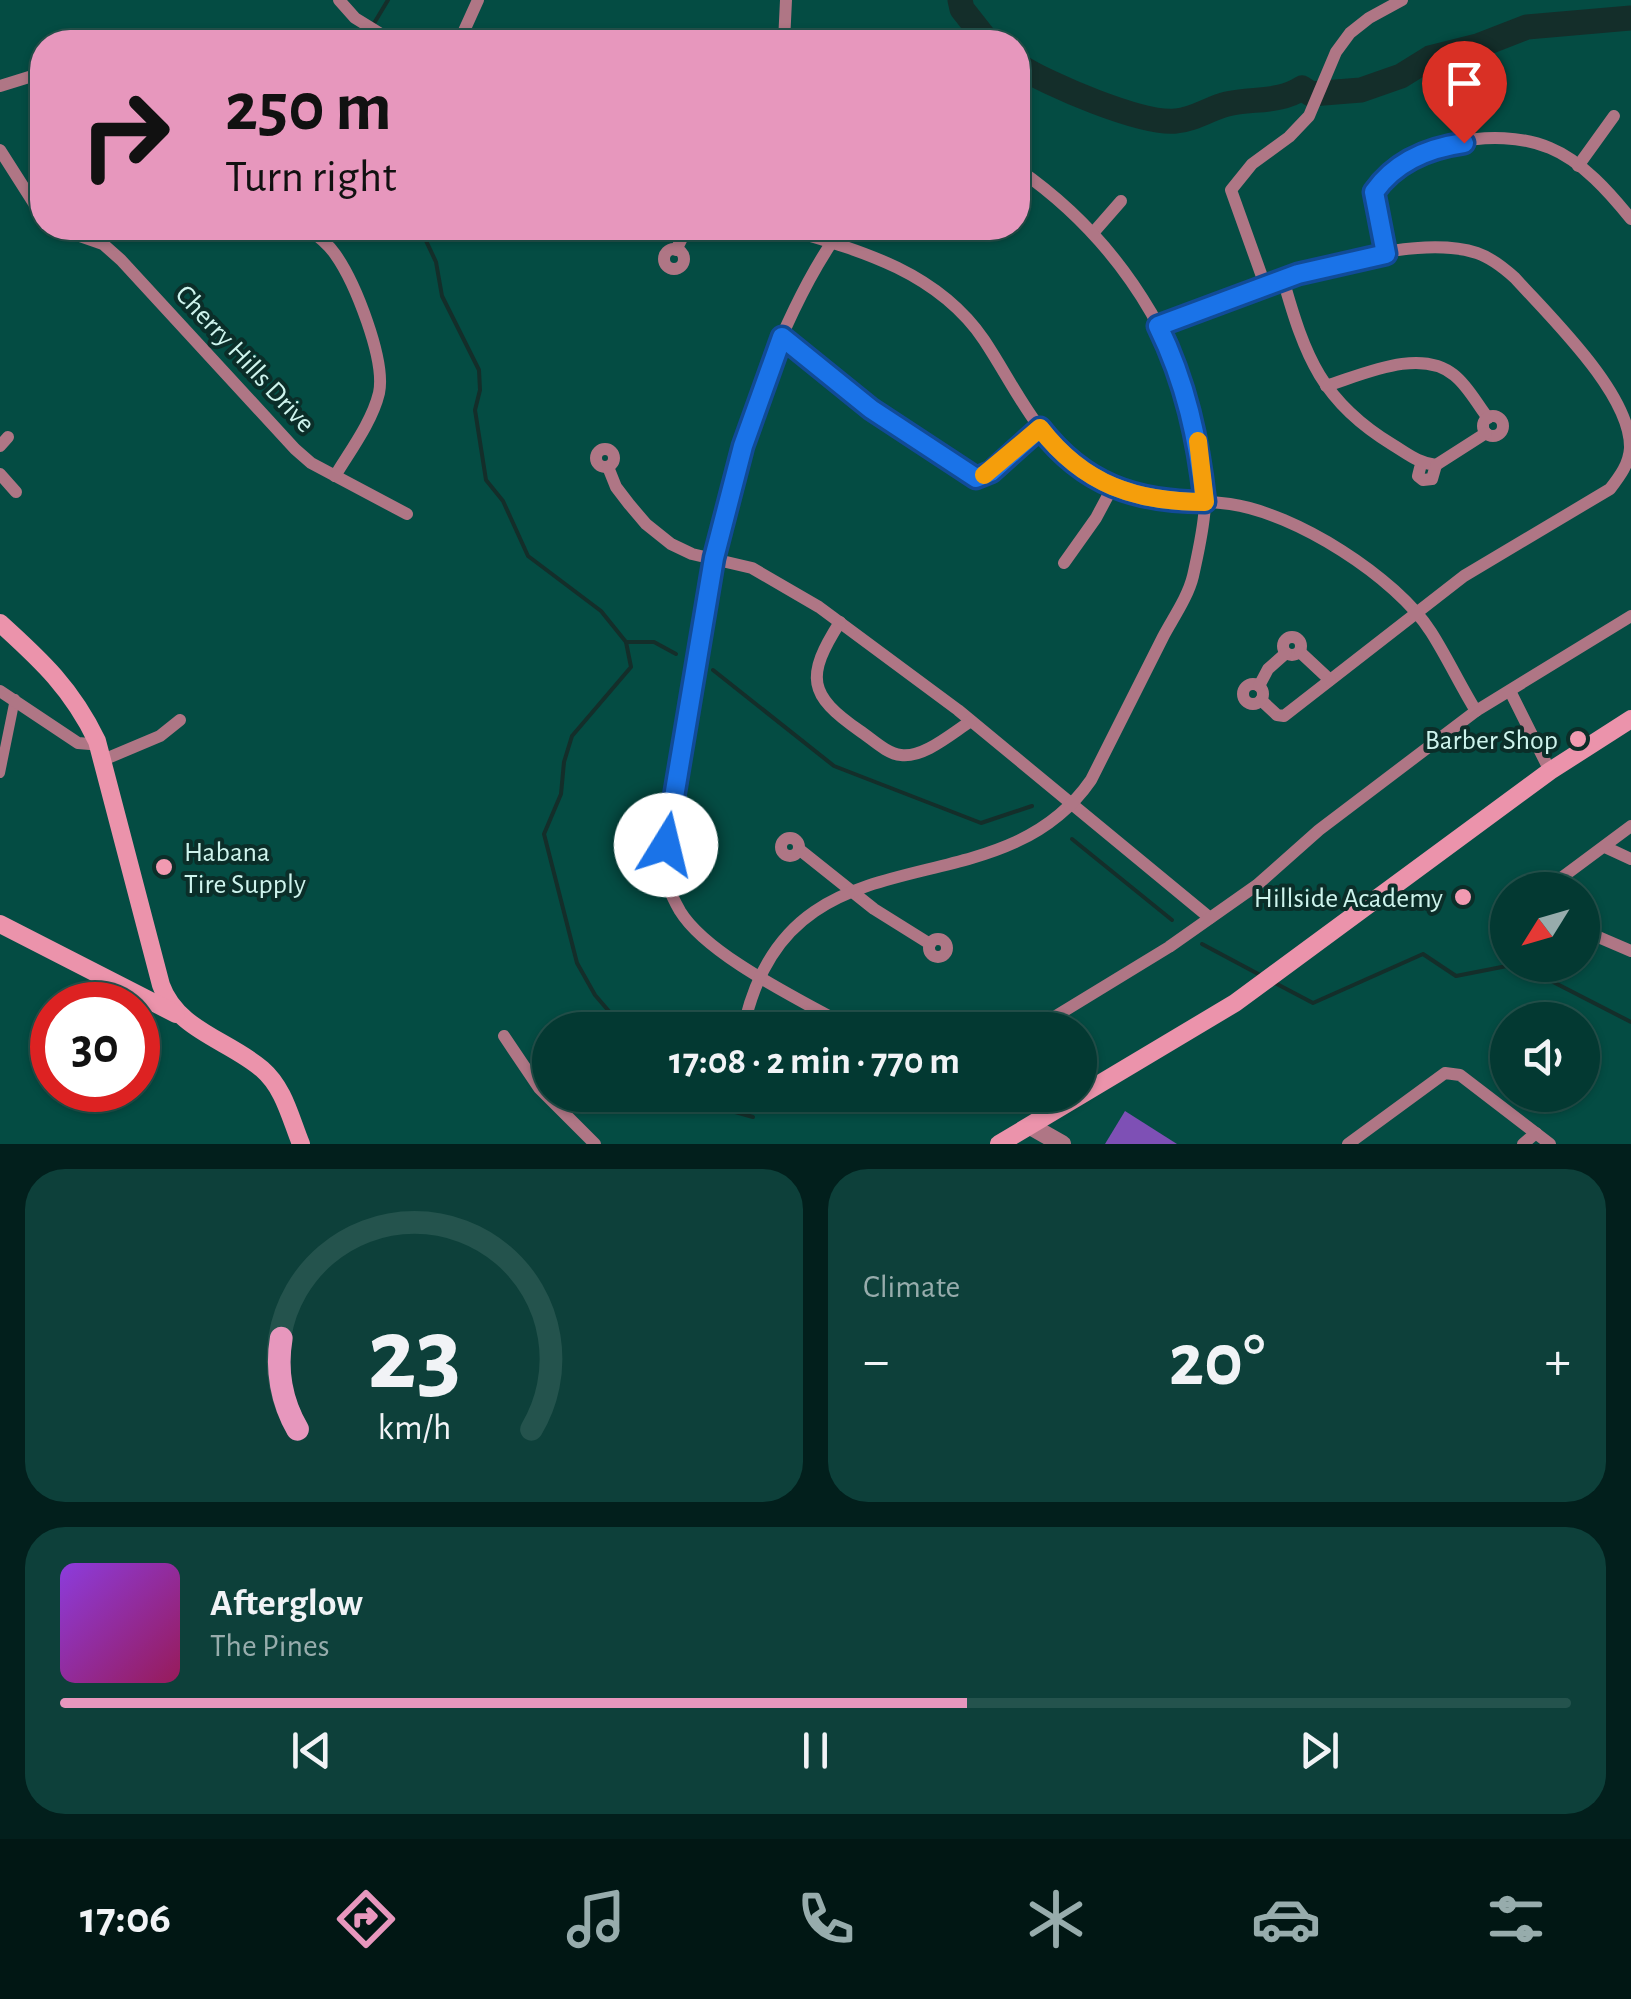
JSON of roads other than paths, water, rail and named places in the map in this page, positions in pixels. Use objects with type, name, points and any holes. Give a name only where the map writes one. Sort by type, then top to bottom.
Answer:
[{"type":"main road","points":[[0,622],[57,675],[98,740],[158,972],[176,1014]]},
{"type":"main road","points":[[1000,1144],[1244,997],[1550,771],[1630,722]]},
{"type":"main road","points":[[0,924],[112,982]]},
{"type":"main road","points":[[146,982],[158,972]]},
{"type":"main road","points":[[160,1006],[261,1068],[282,1092],[301,1144]]},
{"type":"street","points":[[338,0],[375,30]]},
{"type":"street","points":[[464,30],[478,0]]},
{"type":"street","points":[[785,30],[786,0]]},
{"type":"street","points":[[1265,285],[1232,190],[1252,164],[1289,137],[1309,116],[1336,52],[1350,32],[1402,0]]},
{"type":"street","points":[[0,86],[30,77]]},
{"type":"street","points":[[1578,166],[1614,116]]},
{"type":"street","points":[[1386,254],[1374,192],[1403,162],[1443,146],[1516,139],[1552,148],[1578,166],[1631,219]]},
{"type":"street","points":[[0,150],[30,197]]},
{"type":"street","points":[[750,1012],[761,978],[784,940],[813,911],[851,890],[986,856],[1052,824],[1074,804],[1091,780],[1192,580],[1205,502],[1198,437],[1178,366],[1123,269],[1093,233],[1030,177]]},
{"type":"street","points":[[1093,233],[1121,201]]},
{"type":"street","name":"Cherry Hills Drive","points":[[92,240],[103,244],[121,260],[311,463],[407,514]]},
{"type":"street","points":[[319,240],[336,256],[372,338],[381,374],[378,397],[335,476]]},
{"type":"street","points":[[676,250],[681,240]]},
{"type":"street","points":[[825,240],[881,258],[945,298],[982,338],[1040,428],[1078,466],[1112,488],[1145,499],[1234,504],[1321,538],[1358,561],[1417,614],[1476,711]]},
{"type":"street","points":[[822,1012],[761,978],[710,942],[681,914],[663,865],[714,558],[743,446],[782,337],[813,271],[832,242]]},
{"type":"street","points":[[1158,326],[1283,279],[1428,246],[1453,248],[1480,254],[1500,264],[1599,372],[1628,428],[1630,449],[1624,470],[1610,489],[1464,576],[1284,716],[1277,715],[1260,693],[1268,668],[1293,652],[1330,680]]},
{"type":"street","points":[[1283,279],[1304,348],[1326,386],[1352,418],[1420,464],[1417,473],[1427,480],[1434,477],[1436,465],[1486,433],[1484,424],[1488,418],[1450,372],[1422,362],[1326,386]]},
{"type":"street","points":[[782,337],[871,409],[976,478],[991,472],[1040,428]]},
{"type":"street","points":[[608,467],[616,487],[646,524],[671,544],[752,568],[820,607],[971,721],[1210,918]]},
{"type":"street","points":[[0,474],[16,492]]},
{"type":"street","points":[[1064,563],[1112,488]]},
{"type":"street","points":[[1063,1012],[1170,947],[1257,885],[1319,830],[1476,711],[1631,616]]},
{"type":"street","points":[[840,622],[825,646],[816,674],[820,697],[830,710],[902,756],[941,741],[971,721]]},
{"type":"street","points":[[0,691],[78,743],[98,740]]},
{"type":"street","points":[[1510,691],[1550,771]]},
{"type":"street","points":[[0,773],[15,699]]},
{"type":"street","points":[[103,760],[160,736],[180,720]]},
{"type":"street","points":[[1570,872],[1631,826]]},
{"type":"street","points":[[1605,847],[1631,859]]},
{"type":"street","points":[[800,850],[874,909],[930,944]]},
{"type":"street","points":[[1600,937],[1631,950]]},
{"type":"street","points":[[504,1036],[539,1088],[595,1144]]},
{"type":"street","points":[[1348,1144],[1445,1073],[1460,1075],[1550,1144]]},
{"type":"street","points":[[1032,1127],[1062,1144]]},
{"type":"street","points":[[1523,1144],[1536,1134]]},
{"type":"waterway","points":[[373,25],[388,0]]},
{"type":"waterway","points":[[960,0],[962,9],[979,30]]},
{"type":"waterway","points":[[1030,72],[1119,110],[1176,121],[1227,104],[1275,98],[1302,88],[1311,94],[1361,90],[1401,76],[1430,58],[1478,46],[1527,27],[1631,18]]},
{"type":"waterway","points":[[426,240],[436,262],[442,296],[479,370],[475,410],[486,480],[503,501],[528,556],[601,611],[626,642],[631,667],[572,736],[564,762],[561,794],[544,834],[577,963],[610,1012]]},
{"type":"waterway","points":[[626,642],[654,642],[676,654]]},
{"type":"waterway","points":[[713,670],[834,766],[981,823],[1032,806]]},
{"type":"waterway","points":[[1072,839],[1172,920]]},
{"type":"waterway","points":[[1202,944],[1262,976]]},
{"type":"waterway","points":[[1275,983],[1313,1003],[1423,954],[1456,976],[1490,969]]},
{"type":"waterway","points":[[1553,982],[1631,1022]]},
{"type":"waterway","points":[[735,1112],[753,1117]]},
{"type":"place","name":"Barber Shop","points":[[1578,739]]},
{"type":"place","name":"Habana Tire Supply","points":[[164,867]]},
{"type":"place","name":"Hillside Academy","points":[[1463,897]]}]
